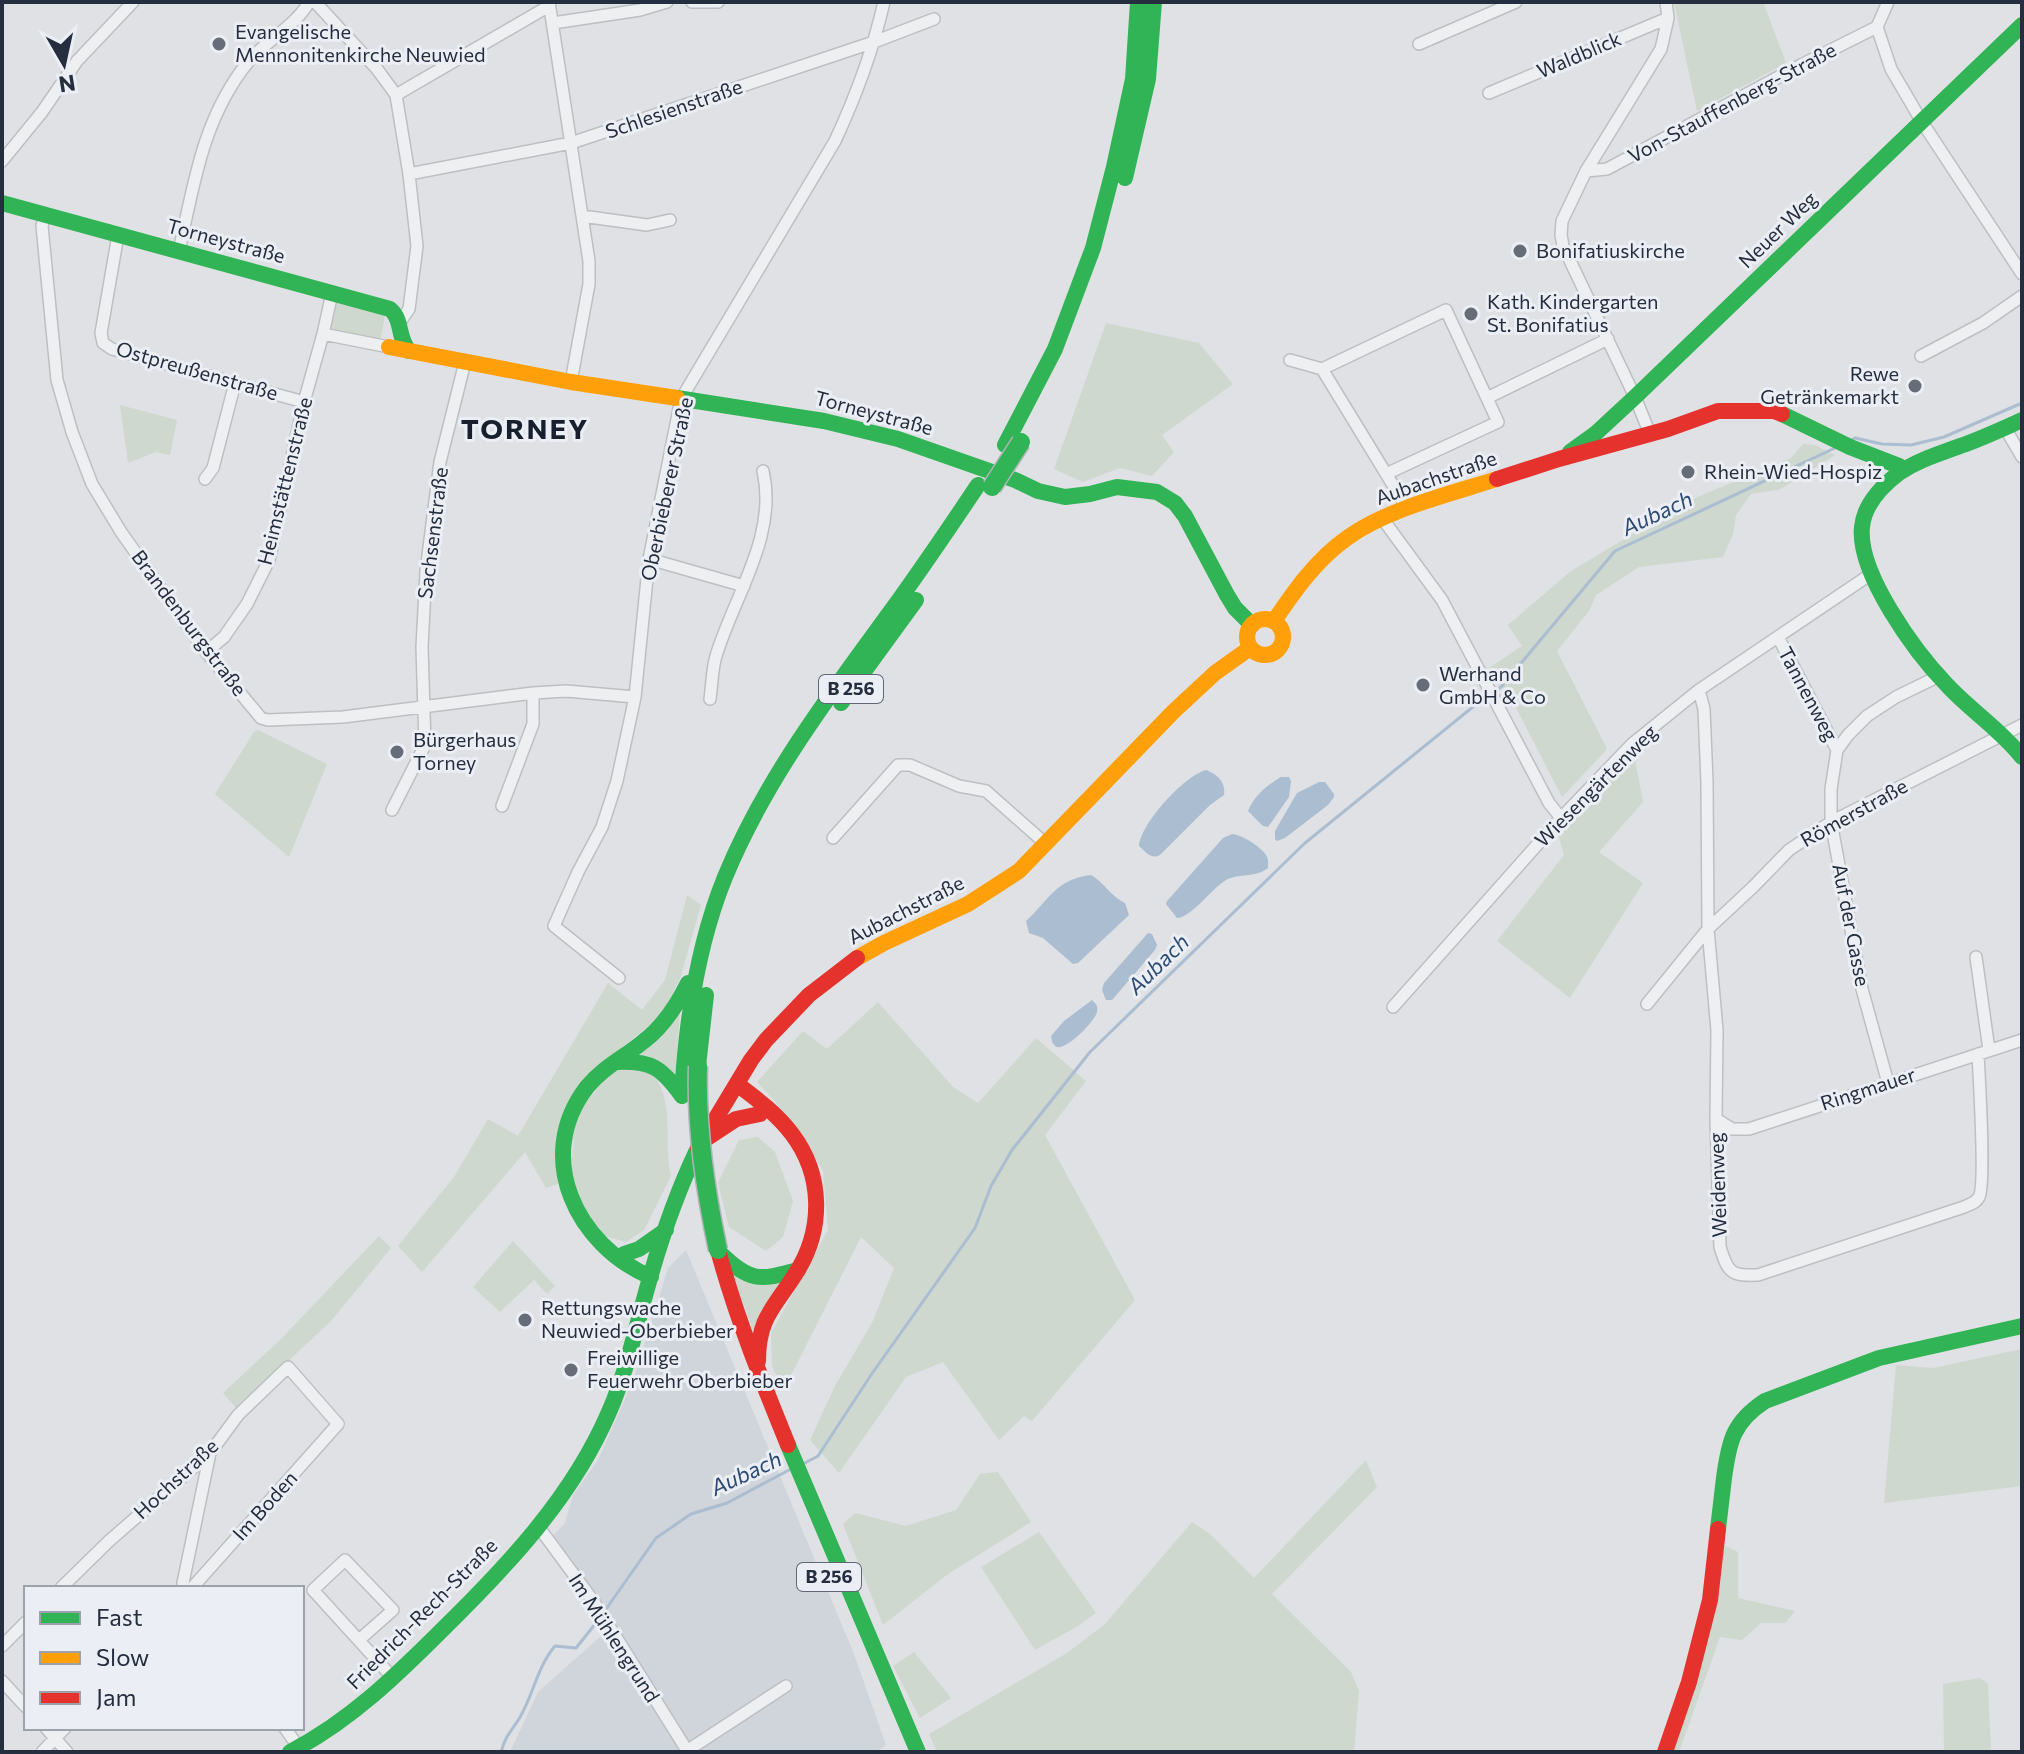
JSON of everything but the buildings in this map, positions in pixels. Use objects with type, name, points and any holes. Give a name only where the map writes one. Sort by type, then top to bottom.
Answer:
[{"type":"main road","name":"B 256","points":[[1013,444],[1055,349],[1093,248],[1133,79],[1138,2]]},
{"type":"main road","name":"B 256","points":[[903,1752],[762,1400],[760,1377],[728,1288],[711,1252],[689,1175],[682,1096],[685,1039],[699,959],[714,907],[749,824],[823,705],[985,486],[1061,362],[1101,257],[1128,171],[1148,79],[1154,2]]},
{"type":"main road","name":"Neuer Weg","points":[[1559,459],[1595,434],[1922,122],[2019,34]]},
{"type":"main road","name":"Torneystraße","points":[[2,203],[390,309],[400,322]]},
{"type":"main road","points":[[400,322],[402,343],[409,351]]},
{"type":"main road","name":"Torneystraße","points":[[389,347],[571,382],[824,421],[892,438],[1015,480],[1038,491],[1065,497],[1117,487],[1157,492],[1175,503],[1185,516],[1227,595],[1252,625]]},
{"type":"main road","name":"Aubachstraße","points":[[1274,621],[1299,584],[1320,561],[1348,537],[1382,518],[1559,459],[1718,411],[1774,411],[1903,470]]},
{"type":"main road","points":[[2013,424],[1937,453],[1903,470],[1876,495],[1866,511],[1861,531],[1871,574],[1902,627],[1939,676],[2003,735],[2022,757]]},
{"type":"main road","name":"B 256","points":[[918,1752],[719,1302],[700,1162],[698,1066],[703,1007],[716,946],[749,855],[809,749],[933,576],[985,486]]},
{"type":"main road","points":[[1261,619],[1274,621],[1283,633],[1283,643],[1278,651],[1260,655],[1250,648],[1248,632],[1261,619]]},
{"type":"main road","name":"Aubachstraße","points":[[538,1526],[588,1456],[610,1412],[666,1230],[701,1142],[752,1059],[772,1034],[805,999],[874,947],[949,914],[1006,882],[1173,712],[1215,673],[1250,648]]},
{"type":"main road","points":[[651,1277],[611,1254],[578,1214],[563,1161],[564,1141],[575,1105],[586,1088],[601,1072],[652,1036],[666,1021],[699,959]]},
{"type":"main road","points":[[616,1062],[645,1061],[658,1068],[682,1096]]},
{"type":"main road","points":[[737,1084],[743,1102],[779,1122]]},
{"type":"main road","points":[[737,1084],[762,1103],[791,1132],[808,1160],[816,1189],[813,1236],[798,1270],[762,1320],[758,1340],[760,1377]]},
{"type":"main road","points":[[701,1142],[729,1121],[760,1114]]},
{"type":"main road","points":[[624,1254],[639,1249],[666,1230]]},
{"type":"main road","points":[[596,1238],[643,1262],[651,1277]]},
{"type":"main road","points":[[711,1252],[759,1279],[798,1270]]},
{"type":"main road","points":[[1665,1752],[1710,1600],[1728,1447],[1737,1424],[1765,1401],[1865,1362],[2022,1326]]},
{"type":"main road","name":"Friedrich-Rech-Straße","points":[[295,1750],[358,1709],[393,1678],[469,1604],[538,1526]]},
{"type":"street","points":[[2,161],[42,112],[77,61],[133,2]]},
{"type":"street","points":[[179,251],[208,132],[234,81],[251,58],[312,2],[377,69],[396,95],[417,246],[409,309],[400,322]]},
{"type":"street","points":[[553,23],[640,10],[667,2]]},
{"type":"street","points":[[692,2],[718,2]]},
{"type":"street","name":"Oberbieberer Straße","points":[[619,978],[554,926],[602,827],[617,781],[635,697],[649,559],[681,399],[835,141],[874,42],[884,2]]},
{"type":"street","points":[[1419,44],[1516,2]]},
{"type":"street","points":[[1650,434],[1563,246],[1561,235],[1562,221],[1586,171],[1661,49],[1668,18],[1666,2]]},
{"type":"street","points":[[1888,2],[1877,27],[1891,69],[1922,122],[2021,270]]},
{"type":"street","points":[[396,95],[549,4],[589,261],[589,284],[571,382]]},
{"type":"street","name":"Waldblick","points":[[1489,93],[1668,18]]},
{"type":"street","name":"Schlesienstraße","points":[[409,174],[571,143],[934,19]]},
{"type":"street","name":"Von-Stauffenberg-Straße","points":[[1586,171],[1607,169],[1877,27]]},
{"type":"street","name":"Brandenburgstraße","points":[[45,214],[42,226],[57,380],[92,484],[121,532],[206,652],[261,718],[343,717],[566,691],[635,697]]},
{"type":"street","points":[[582,216],[647,225],[670,220]]},
{"type":"street","name":"Ostpreußenstraße","points":[[118,235],[101,333],[103,343],[112,349],[304,402]]},
{"type":"street","name":"Heimstättenstraße","points":[[206,652],[224,637],[247,604],[269,560],[332,293]]},
{"type":"street","points":[[1921,356],[1983,323],[2022,296]]},
{"type":"street","points":[[1290,360],[1322,369],[1446,310],[1498,422],[1386,474]]},
{"type":"street","name":"Torneystraße","points":[[323,334],[389,347]]},
{"type":"street","points":[[1487,398],[1608,339]]},
{"type":"street","name":"Sachsenstraße","points":[[392,810],[425,745],[422,647],[426,571],[440,462],[465,362]]},
{"type":"street","points":[[1322,369],[1407,508]]},
{"type":"street","points":[[205,479],[213,468],[235,383]]},
{"type":"street","points":[[2013,424],[2022,457]]},
{"type":"street","points":[[710,699],[715,658],[763,532],[767,489],[763,471]]},
{"type":"street","points":[[1382,518],[1442,600],[1549,803],[1561,818]]},
{"type":"street","points":[[649,559],[744,586]]},
{"type":"street","name":"Wiesengärtenweg","points":[[1393,1007],[1561,818],[1632,744],[1699,690],[1871,574]]},
{"type":"street","name":"Tannenweg","points":[[1778,637],[1837,750]]},
{"type":"street","points":[[1837,750],[1867,716],[1896,697],[1939,676]]},
{"type":"street","name":"Weidenweg","points":[[1699,690],[1704,709],[1708,929],[1717,1030],[1720,1247],[1726,1267],[1739,1276],[1758,1275],[1978,1201],[1982,1193],[1983,1052]]},
{"type":"street","points":[[502,806],[533,724],[533,693]]},
{"type":"street","name":"Römerstraße","points":[[1647,1004],[1708,929],[1789,850],[1831,822],[2022,725]]},
{"type":"street","name":"Auf der Gasse","points":[[1837,750],[1831,789],[1831,822],[1862,989],[1888,1083]]},
{"type":"street","points":[[833,838],[898,765],[910,765],[959,786],[986,791],[1046,844]]},
{"type":"street","points":[[1976,957],[1983,1052]]},
{"type":"street","name":"Ringmauer","points":[[1716,1119],[1732,1129],[1749,1129],[2022,1040]]},
{"type":"street","name":"Im Boden","points":[[194,1586],[338,1424],[288,1367]]},
{"type":"street","name":"Hochstraße","points":[[63,1586],[109,1541],[210,1453],[238,1415],[288,1367]]},
{"type":"street","points":[[184,1586],[210,1453]]},
{"type":"street","name":"Im Mühlengrund","points":[[538,1526],[594,1602],[687,1752]]},
{"type":"street","points":[[359,1640],[393,1610],[345,1560],[313,1590],[393,1678]]},
{"type":"street","points":[[2,1646],[24,1624]]},
{"type":"street","points":[[2,1681],[24,1705]]},
{"type":"street","points":[[687,1752],[786,1686]]},
{"type":"street","points":[[48,1730],[67,1752]]},
{"type":"street","points":[[42,1752],[63,1730]]},
{"type":"street","points":[[286,1730],[295,1750]]},
{"type":"shaded area","points":[[1674,2],[1763,2],[1786,63],[1697,111]]},
{"type":"shaded area","points":[[337,302],[385,315],[380,342],[330,332]]},
{"type":"shaded area","points":[[1106,323],[1199,343],[1233,384],[1162,435],[1174,452],[1152,476],[1120,468],[1083,482],[1054,469]]},
{"type":"shaded area","points":[[120,405],[177,420],[170,455],[156,452],[128,463]]},
{"type":"shaded area","points":[[1803,444],[1815,445],[1835,455],[1781,489],[1751,494],[1736,515],[1733,534],[1723,557],[1639,567],[1596,595],[1589,611],[1557,651],[1607,749],[1562,797],[1509,694],[1486,670],[1522,646],[1508,625],[1571,571],[1688,501],[1791,458]]},
{"type":"shaded area","points":[[258,730],[327,764],[289,857],[215,794]]},
{"type":"shaded area","points":[[1634,754],[1643,802],[1599,852],[1643,883],[1570,998],[1497,941],[1564,855],[1557,830]]},
{"type":"shaded area","points":[[687,895],[701,905],[680,979],[660,1017],[596,1068],[560,1183],[546,1188],[525,1152],[422,1272],[398,1246],[454,1177],[488,1119],[518,1136],[608,983],[642,1010],[665,980]]},
{"type":"shaded area","points":[[878,1002],[953,1087],[978,1103],[1036,1038],[1086,1081],[1045,1135],[1135,1300],[1032,1421],[1024,1416],[999,1440],[943,1362],[906,1377],[839,1473],[810,1440],[835,1386],[873,1321],[894,1268],[861,1237],[783,1391],[772,1366],[771,1333],[828,1230],[823,1171],[792,1120],[757,1082],[803,1031],[827,1049]]},
{"type":"shaded area","points":[[680,1011],[675,1078],[632,1056]]},
{"type":"shaded area","points":[[640,1065],[655,1077],[665,1100],[671,1176],[644,1230],[626,1242],[605,1236],[585,1213],[570,1170],[578,1113],[604,1080],[621,1067]]},
{"type":"shaded area","points":[[758,1137],[775,1152],[793,1201],[783,1237],[766,1251],[729,1227],[718,1183],[739,1140]]},
{"type":"shaded area","points":[[379,1236],[391,1248],[331,1321],[237,1409],[223,1393],[283,1337]]},
{"type":"shaded area","points":[[513,1241],[555,1286],[547,1294],[534,1280],[500,1312],[473,1287]]},
{"type":"shaded area","points":[[686,1250],[854,1654],[886,1745],[876,1752],[510,1752],[538,1692],[601,1636],[607,1625],[548,1541],[565,1523],[573,1495],[598,1460],[633,1381],[668,1268]]},
{"type":"shaded area","points":[[732,1272],[788,1276],[754,1333]]},
{"type":"shaded area","points":[[2022,1349],[2022,1486],[1884,1503],[1896,1365],[1933,1368]]},
{"type":"shaded area","points":[[1366,1460],[1377,1487],[1272,1594],[1351,1672],[1359,1691],[1354,1752],[937,1752],[929,1734],[1067,1653],[1105,1624],[1192,1522],[1210,1534],[1254,1578]]},
{"type":"shaded area","points":[[998,1472],[1031,1522],[948,1574],[883,1625],[843,1524],[855,1513],[906,1526],[956,1510],[980,1474]]},
{"type":"shaded area","points":[[1039,1532],[1096,1613],[1035,1650],[981,1567]]},
{"type":"shaded area","points":[[1723,1545],[1738,1552],[1738,1598],[1795,1611],[1785,1623],[1761,1623],[1742,1640],[1720,1637],[1679,1752],[1673,1752]]},
{"type":"shaded area","points":[[914,1652],[951,1698],[920,1718],[893,1666]]},
{"type":"shaded area","points":[[1980,1678],[1988,1684],[1991,1752],[1944,1752],[1943,1684]]},
{"type":"water","points":[[1206,770],[1220,779],[1224,795],[1161,854],[1155,857],[1149,855],[1139,846],[1155,813],[1187,781]]},
{"type":"water","points":[[1281,777],[1289,777],[1291,781],[1289,797],[1268,827],[1263,826],[1248,811],[1262,791]]},
{"type":"water","points":[[1325,782],[1334,797],[1328,805],[1277,841],[1275,831],[1297,793]]},
{"type":"water","points":[[1232,834],[1260,848],[1267,857],[1268,868],[1226,880],[1183,917],[1177,918],[1167,901],[1223,838]]},
{"type":"water","points":[[1091,875],[1125,903],[1129,915],[1078,963],[1073,964],[1043,938],[1029,933],[1026,921],[1061,886]]},
{"type":"water","points":[[1148,933],[1152,934],[1157,945],[1155,950],[1112,1000],[1106,1000],[1102,990],[1104,983]]},
{"type":"water","points":[[1092,1000],[1097,1010],[1091,1022],[1067,1044],[1055,1046],[1051,1036],[1064,1021]]},
{"type":"waterway","name":"Aubach","points":[[1849,441],[1855,438],[1882,444],[1911,445],[1944,437],[2022,403]]},
{"type":"waterway","name":"Aubach","points":[[1494,692],[1615,551],[1835,448]]},
{"type":"waterway","name":"Aubach","points":[[803,1464],[818,1456],[975,1228],[991,1186],[1012,1150],[1090,1052],[1305,843],[1488,696]]},
{"type":"waterway","name":"Aubach","points":[[604,1612],[656,1538],[691,1514],[727,1503],[789,1470]]},
{"type":"waterway","name":"Aubach","points":[[501,1752],[549,1654],[555,1646],[576,1648],[600,1618]]},
{"type":"traffic: fast","points":[[1005,445],[1055,349],[1093,248],[1133,79],[1138,2]]},
{"type":"traffic: fast","points":[[1125,178],[1148,79],[1154,2]]},
{"type":"traffic: fast","points":[[1570,452],[1595,434],[1635,397],[2022,25]]},
{"type":"traffic: fast","points":[[2,203],[390,309],[397,318],[409,351]]},
{"type":"traffic: fast","points":[[677,398],[824,421],[898,439],[1038,491],[1065,497],[1117,487],[1157,492],[1175,503],[1185,516],[1227,595],[1252,625]]},
{"type":"traffic: fast","points":[[1782,414],[1903,470]]},
{"type":"traffic: fast","points":[[2022,420],[1899,473],[1875,497],[1866,511],[1862,527],[1869,567],[1905,633],[1947,685],[2022,757]]},
{"type":"traffic: fast","points":[[992,487],[1021,442]]},
{"type":"traffic: fast","points":[[682,1096],[686,1040],[700,957],[715,903],[742,839],[804,733],[978,485]]},
{"type":"traffic: fast","points":[[841,703],[916,600]]},
{"type":"traffic: fast","points":[[651,1277],[625,1263],[602,1244],[584,1222],[571,1197],[564,1170],[564,1142],[571,1114],[587,1087],[658,1029],[688,983]]},
{"type":"traffic: fast","points":[[698,1066],[706,995]]},
{"type":"traffic: fast","points":[[616,1062],[647,1064],[655,1068],[682,1096]]},
{"type":"traffic: fast","points":[[698,1066],[702,1159],[718,1250]]},
{"type":"traffic: fast","points":[[290,1752],[353,1711],[427,1645],[516,1553],[577,1472],[615,1396],[664,1233],[698,1148]]},
{"type":"traffic: fast","points":[[624,1254],[639,1249],[666,1230]]},
{"type":"traffic: fast","points":[[720,1253],[740,1269],[756,1276],[773,1276],[798,1270]]},
{"type":"traffic: fast","points":[[1718,1529],[1726,1465],[1734,1434],[1746,1417],[1765,1401],[1879,1358],[2022,1326]]},
{"type":"traffic: fast","points":[[788,1445],[918,1752]]},
{"type":"traffic: slow","points":[[389,347],[571,382],[677,398]]},
{"type":"traffic: slow","points":[[1274,621],[1316,566],[1347,538],[1419,503],[1497,479]]},
{"type":"traffic: slow","points":[[1265,619],[1278,624],[1283,637],[1278,650],[1265,655],[1252,650],[1247,637],[1252,624],[1265,619]]},
{"type":"traffic: slow","points":[[857,958],[968,904],[1019,871],[1173,712],[1215,673],[1250,648]]},
{"type":"traffic: jam","points":[[1497,479],[1668,429],[1718,411],[1774,411],[1782,414]]},
{"type":"traffic: jam","points":[[698,1148],[766,1040],[809,995],[857,958]]},
{"type":"traffic: jam","points":[[737,1084],[773,1113],[792,1134],[810,1167],[816,1202],[812,1238],[796,1273],[764,1323],[758,1361]]},
{"type":"traffic: jam","points":[[701,1142],[736,1119],[760,1114]]},
{"type":"traffic: jam","points":[[718,1250],[741,1324],[788,1445]]},
{"type":"traffic: jam","points":[[1665,1752],[1689,1682],[1710,1600],[1718,1529]]},
{"type":"place","name":"Evangelische Mennonitenkirche Neuwied","points":[[219,44]]},
{"type":"place","name":"Bonifatiuskirche","points":[[1520,251]]},
{"type":"place","name":"Kath. Kindergarten St. Bonifatius","points":[[1471,314]]},
{"type":"place","name":"Rewe Getränkemarkt","points":[[1915,386]]},
{"type":"place","name":"Rhein-Wied-Hospiz","points":[[1688,472]]},
{"type":"place","name":"Werhand GmbH & Co","points":[[1423,685]]},
{"type":"place","name":"Bürgerhaus Torney","points":[[397,752]]},
{"type":"place","name":"Rettungswache Neuwied-Oberbieber","points":[[525,1320]]},
{"type":"place","name":"Freiwillige Feuerwehr Oberbieber","points":[[571,1370]]},
{"type":"district","name":"TORNEY","points":[[525,429]]}]
